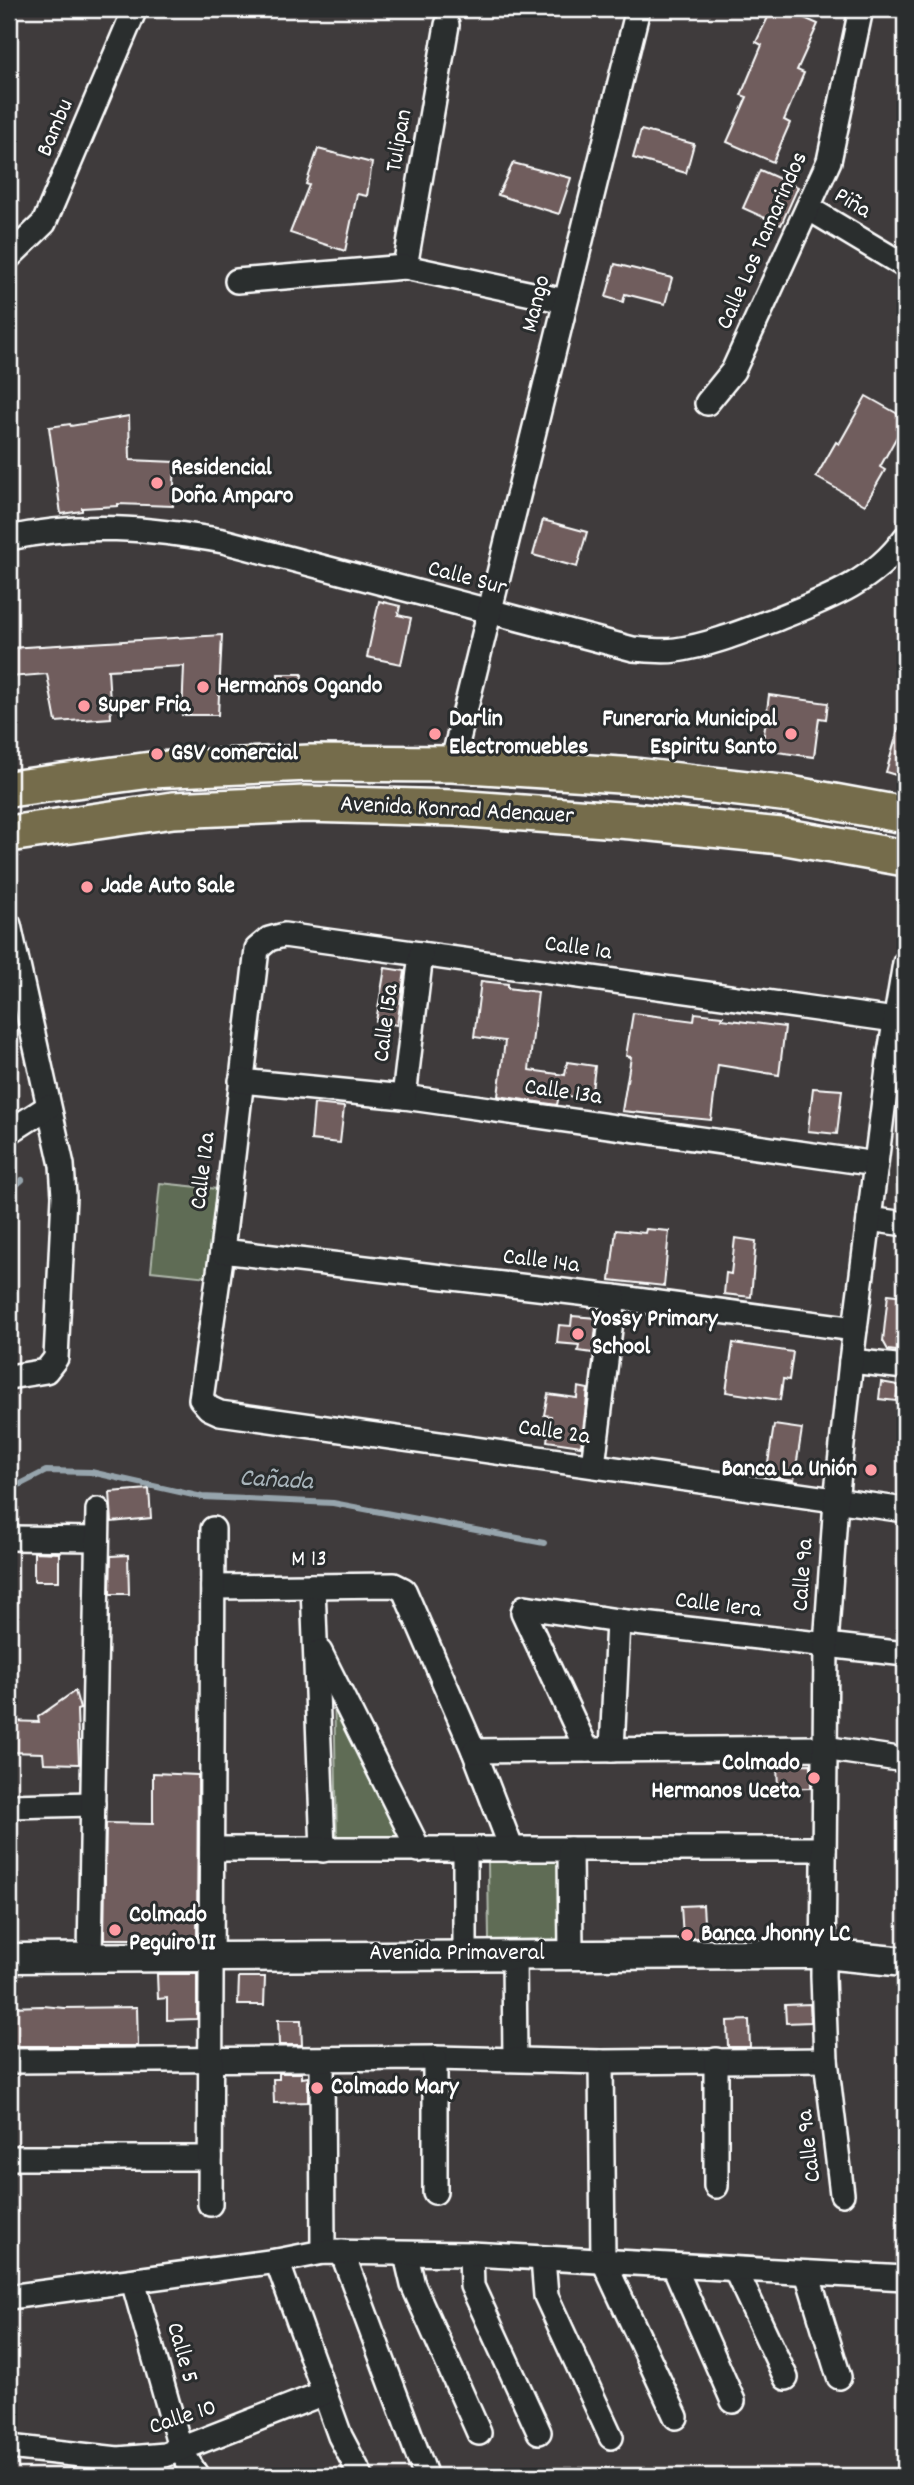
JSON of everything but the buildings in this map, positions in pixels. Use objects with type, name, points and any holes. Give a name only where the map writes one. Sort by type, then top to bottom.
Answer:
[{"type":"main road","name":"Avenida Konrad Adenauer","points":[[9,789],[150,770],[310,763],[452,764],[635,776],[777,792],[905,815]]},
{"type":"main road","name":"Avenida Konrad Adenauer","points":[[9,834],[173,810],[305,804],[455,808],[632,821],[781,836],[905,858]]},
{"type":"street","name":"Bambu","points":[[9,257],[44,223],[135,9]]},
{"type":"street","name":"Mango","points":[[452,764],[638,9]]},
{"type":"street","name":"Calle Los Tamarindos","points":[[707,403],[733,371],[829,161],[861,9]]},
{"type":"street","name":"Tulipan","points":[[405,267],[447,24]]},
{"type":"street","name":"Piña","points":[[808,208],[905,266]]},
{"type":"street","points":[[237,281],[405,267],[565,301]]},
{"type":"street","name":"Calle Sur","points":[[9,538],[101,528],[164,531],[223,541],[633,649],[673,650],[714,642],[836,596],[901,552]]},
{"type":"street","points":[[9,925],[17,1001],[62,1165],[64,1196],[56,1358],[46,1371],[9,1377]]},
{"type":"street","name":"Calle 1a","points":[[257,949],[269,939],[284,935],[895,1020]]},
{"type":"street","name":"Calle 12a","points":[[201,1399],[222,1251],[257,949]]},
{"type":"street","name":"Calle 15a","points":[[404,1097],[421,954]]},
{"type":"street","name":"Calle 9a","points":[[842,2194],[826,2060],[823,1954],[826,1645],[836,1501],[851,1361],[876,1164],[898,1055],[895,1020],[905,963]]},
{"type":"street","name":"Calle 13a","points":[[241,1081],[404,1097],[876,1164]]},
{"type":"street","points":[[9,1132],[48,1107]]},
{"type":"street","points":[[869,1219],[905,1224]]},
{"type":"street","name":"Calle 14a","points":[[222,1251],[614,1297],[855,1329]]},
{"type":"street","points":[[593,1465],[614,1297]]},
{"type":"street","points":[[851,1361],[905,1367]]},
{"type":"street","name":"Calle 2a","points":[[201,1399],[209,1408],[220,1413],[905,1510]]},
{"type":"street","points":[[90,1956],[98,1510]]},
{"type":"street","points":[[210,2204],[213,1529]]},
{"type":"street","points":[[9,1538],[97,1539]]},
{"type":"street","name":"M 13","points":[[213,1587],[394,1585],[404,1590],[474,1751]]},
{"type":"street","points":[[313,1586],[323,1850]]},
{"type":"street","name":"Calle 1era","points":[[587,1750],[523,1612],[525,1607],[618,1621],[905,1654]]},
{"type":"street","points":[[612,1750],[618,1621]]},
{"type":"street","points":[[316,1644],[419,1850]]},
{"type":"street","points":[[512,1850],[474,1751],[824,1748],[905,1760]]},
{"type":"street","points":[[9,1806],[93,1804]]},
{"type":"street","points":[[212,1849],[824,1849]]},
{"type":"street","points":[[570,1849],[571,1954]]},
{"type":"street","points":[[465,1850],[465,1955]]},
{"type":"street","name":"Avenida Primaveral","points":[[9,1958],[823,1954],[905,1962]]},
{"type":"street","points":[[514,1955],[515,2059]]},
{"type":"street","points":[[9,2062],[435,2058],[601,2062],[826,2060]]},
{"type":"street","points":[[435,2058],[435,2192]]},
{"type":"street","points":[[322,2060],[332,2252],[425,2474]]},
{"type":"street","points":[[716,2060],[716,2186]]},
{"type":"street","points":[[601,2062],[603,2260],[676,2417]]},
{"type":"street","points":[[9,2158],[210,2158]]},
{"type":"street","points":[[9,2298],[332,2252],[471,2254],[905,2278]]},
{"type":"street","points":[[471,2254],[472,2286],[539,2432]]},
{"type":"street","points":[[406,2255],[413,2285],[479,2433]]},
{"type":"street","points":[[543,2259],[546,2296],[611,2437]]},
{"type":"street","points":[[277,2261],[340,2436],[361,2476]]},
{"type":"street","points":[[674,2266],[733,2401]]},
{"type":"street","points":[[735,2269],[786,2378]]},
{"type":"street","points":[[807,2273],[839,2377]]},
{"type":"street","name":"Calle 5","points":[[133,2281],[181,2451],[197,2476]]},
{"type":"street","name":"Calle 10","points":[[9,2447],[118,2459],[165,2455],[324,2393]]},
{"type":"green space","points":[[160,1183],[217,1189],[208,1277],[151,1271]]},
{"type":"green space","points":[[334,1689],[401,1840],[337,1841]]},
{"type":"green space","points":[[562,1861],[563,1939],[489,1940],[488,1862]]},
{"type":"waterway","points":[[9,1191],[22,1180]]},
{"type":"waterway","name":"Cañada","points":[[9,1490],[46,1471],[91,1472],[202,1497],[333,1503],[544,1543]]},
{"type":"place","name":"Residencial Doña Amparo","points":[[157,483]]},
{"type":"place","name":"Hermanos Ogando","points":[[203,687]]},
{"type":"place","name":"Super Fria","points":[[84,706]]},
{"type":"place","name":"Darlin Electromuebles","points":[[435,734]]},
{"type":"place","name":"Funeraria Municipal Espiritu Santo","points":[[791,734]]},
{"type":"place","name":"GSV comercial","points":[[157,754]]},
{"type":"place","name":"Jade Auto Sale","points":[[87,887]]},
{"type":"place","name":"Yossy Primary School","points":[[578,1334]]},
{"type":"place","name":"Banca La Unión","points":[[871,1470]]},
{"type":"place","name":"Colmado Hermanos Uceta","points":[[814,1778]]},
{"type":"place","name":"Colmado Peguiro II","points":[[115,1930]]},
{"type":"place","name":"Banca Jhonny LC","points":[[687,1935]]},
{"type":"place","name":"Colmado Mary","points":[[317,2088]]}]
